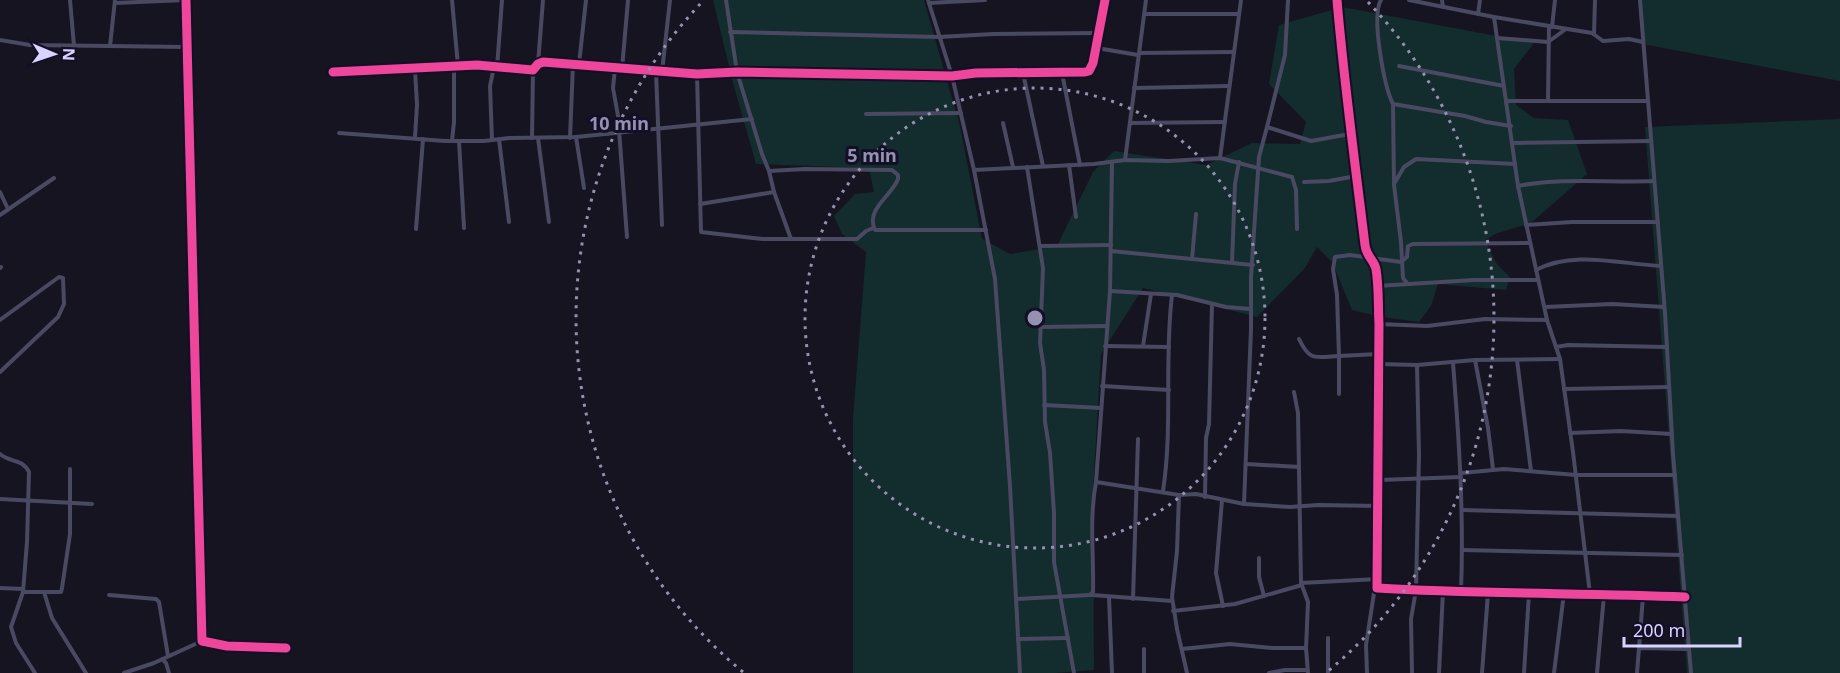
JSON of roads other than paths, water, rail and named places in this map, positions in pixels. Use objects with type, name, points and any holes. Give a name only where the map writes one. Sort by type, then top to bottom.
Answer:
[{"type":"street","points":[[70,0],[74,46]]},
{"type":"street","points":[[110,46],[115,1],[186,0],[202,641]]},
{"type":"street","points":[[452,0],[456,66],[452,141]]},
{"type":"street","points":[[492,140],[490,86],[496,67],[502,0]]},
{"type":"street","points":[[538,64],[543,0]]},
{"type":"street","points":[[579,64],[586,0]]},
{"type":"street","points":[[622,69],[628,0]]},
{"type":"street","points":[[662,72],[670,0]]},
{"type":"street","points":[[726,0],[737,72],[791,239]]},
{"type":"street","points":[[985,0],[929,2],[961,113],[995,279],[1020,673]]},
{"type":"street","points":[[532,138],[533,70],[543,62],[696,74],[737,72],[952,76],[976,73],[1089,71],[1097,48],[1105,0]]},
{"type":"street","points":[[1125,160],[1146,0]]},
{"type":"street","points":[[1220,158],[1241,0]]},
{"type":"street","points":[[1244,504],[1250,309],[1258,168],[1285,56],[1288,0]]},
{"type":"street","points":[[1337,0],[1350,134],[1368,257],[1374,264],[1379,324],[1378,579],[1367,633],[1367,673]]},
{"type":"street","points":[[1381,0],[1378,6],[1378,32],[1384,76],[1393,104],[1394,184],[1403,278],[1407,283]]},
{"type":"street","points":[[1409,0],[1594,34],[1606,41],[1629,39],[1643,42]]},
{"type":"street","points":[[1442,0],[1443,7]]},
{"type":"street","points":[[1478,14],[1480,0]]},
{"type":"street","points":[[1548,101],[1548,42],[1555,0]]},
{"type":"street","points":[[1594,34],[1595,0]]},
{"type":"street","points":[[1640,0],[1665,307],[1690,673]]},
{"type":"street","points":[[1144,14],[1239,14]]},
{"type":"street","points":[[1494,17],[1518,186],[1547,320],[1560,359],[1590,594]]},
{"type":"street","points":[[1497,38],[1548,42],[1566,29]]},
{"type":"street","points":[[730,32],[939,37],[1099,33]]},
{"type":"street","points":[[0,40],[30,45],[188,47]]},
{"type":"street","points":[[1097,48],[1138,54],[1233,52]]},
{"type":"street","points":[[570,138],[573,64]]},
{"type":"street","points":[[333,72],[456,66],[533,70]]},
{"type":"street","points":[[1399,66],[1505,86]]},
{"type":"street","points":[[615,68],[614,88],[627,237]]},
{"type":"street","points":[[415,69],[417,105],[415,137]]},
{"type":"street","points":[[656,72],[662,225]]},
{"type":"street","points":[[1023,73],[1043,166]]},
{"type":"street","points":[[1062,73],[1080,165]]},
{"type":"street","points":[[696,74],[701,232],[753,238],[857,239],[873,228],[921,231],[986,230]]},
{"type":"street","points":[[1134,88],[1229,86]]},
{"type":"street","points":[[1507,101],[1647,101]]},
{"type":"street","points":[[1393,104],[1511,126]]},
{"type":"street","points":[[866,114],[961,113]]},
{"type":"street","points":[[339,133],[452,141],[570,138],[752,119]]},
{"type":"street","points":[[1130,123],[1225,122]]},
{"type":"street","points":[[1003,123],[1013,167]]},
{"type":"street","points":[[1267,127],[1311,141],[1350,134]]},
{"type":"street","points":[[576,137],[584,188]]},
{"type":"street","points":[[538,138],[549,222]]},
{"type":"street","points":[[416,229],[423,139]]},
{"type":"street","points":[[498,139],[509,222]]},
{"type":"street","points":[[459,141],[464,228]]},
{"type":"street","points":[[1513,143],[1651,141]]},
{"type":"street","points":[[974,171],[1125,160],[1220,158],[1287,175],[1294,180],[1297,230]]},
{"type":"street","points":[[1394,184],[1404,167],[1416,159],[1515,164]]},
{"type":"street","points":[[1092,595],[1092,499],[1096,482],[1110,291],[1112,162]]},
{"type":"street","points":[[1232,263],[1235,184],[1239,162]]},
{"type":"street","points":[[1069,165],[1076,217]]},
{"type":"street","points":[[1028,166],[1043,268],[1041,327],[1044,405],[1054,513],[1054,562],[1074,673]]},
{"type":"street","points":[[769,171],[805,169],[895,172],[898,179],[875,209],[873,228]]},
{"type":"street","points":[[1304,182],[1329,181],[1356,176]]},
{"type":"street","points":[[0,215],[54,178]]},
{"type":"street","points":[[1518,186],[1567,180],[1616,183],[1655,181]]},
{"type":"street","points":[[0,192],[8,209]]},
{"type":"street","points":[[700,204],[774,192]]},
{"type":"street","points":[[1192,259],[1196,214]]},
{"type":"street","points":[[1526,225],[1572,222],[1658,222]]},
{"type":"street","points":[[1339,394],[1334,260],[1337,255],[1401,262],[1407,257],[1408,246],[1413,244],[1530,243]]},
{"type":"street","points":[[1041,246],[1112,245]]},
{"type":"street","points":[[1111,251],[1253,266]]},
{"type":"street","points":[[1536,270],[1567,259],[1661,266]]},
{"type":"street","points":[[0,320],[33,294],[59,277],[63,278],[64,304],[58,316],[0,372]]},
{"type":"street","points":[[1377,286],[1474,280],[1538,280]]},
{"type":"street","points":[[1110,291],[1172,295],[1226,307],[1250,309]]},
{"type":"street","points":[[1143,346],[1151,294]]},
{"type":"street","points":[[1163,491],[1168,459],[1172,295]]},
{"type":"street","points":[[1205,497],[1212,304]]},
{"type":"street","points":[[1545,308],[1612,304],[1665,307]]},
{"type":"street","points":[[1379,324],[1427,326],[1485,319],[1547,320]]},
{"type":"street","points":[[1041,327],[1107,326]]},
{"type":"street","points":[[1299,339],[1310,356],[1378,354]]},
{"type":"street","points":[[1556,347],[1568,345],[1667,347]]},
{"type":"street","points":[[1105,346],[1169,347]]},
{"type":"street","points":[[1378,364],[1417,365],[1475,360],[1560,359]]},
{"type":"street","points":[[1475,360],[1493,469]]},
{"type":"street","points":[[1517,360],[1531,471]]},
{"type":"street","points":[[1453,363],[1461,475],[1461,591]]},
{"type":"street","points":[[1412,673],[1411,619],[1416,590],[1418,479],[1417,365]]},
{"type":"street","points":[[1102,386],[1169,390]]},
{"type":"street","points":[[1564,389],[1669,387]]},
{"type":"street","points":[[1269,673],[1285,670],[1307,672],[1308,602],[1301,584],[1298,413],[1294,392]]},
{"type":"street","points":[[1044,405],[1101,408]]},
{"type":"street","points":[[1570,432],[1621,431],[1672,434]]},
{"type":"street","points":[[1133,599],[1138,439]]},
{"type":"street","points":[[0,454],[4,458],[21,462],[29,472],[23,591],[11,627],[16,643],[35,673]]},
{"type":"street","points":[[1246,464],[1299,467]]},
{"type":"street","points":[[0,588],[61,592],[70,534],[70,469]]},
{"type":"street","points":[[1379,480],[1461,475],[1493,469],[1576,475],[1675,475]]},
{"type":"street","points":[[1096,482],[1179,495],[1196,494],[1244,504],[1300,507],[1378,506]]},
{"type":"street","points":[[1179,495],[1172,601],[1188,673]]},
{"type":"street","points":[[0,499],[92,504]]},
{"type":"street","points":[[1221,500],[1216,573],[1223,606]]},
{"type":"street","points":[[1462,510],[1678,516]]},
{"type":"street","points":[[1462,550],[1682,555]]},
{"type":"street","points":[[1259,558],[1259,577],[1264,596]]},
{"type":"street","points":[[1173,610],[1223,606],[1301,584],[1378,579]]},
{"type":"street","points":[[1377,588],[1684,597]]},
{"type":"street","points":[[1439,673],[1443,591]]},
{"type":"street","points":[[44,592],[52,618],[86,673]]},
{"type":"street","points":[[1482,673],[1488,593]]},
{"type":"street","points":[[1524,673],[1529,593]]},
{"type":"street","points":[[1554,673],[1564,593]]},
{"type":"street","points":[[109,595],[156,599],[159,602],[168,656]]},
{"type":"street","points":[[1017,599],[1092,595],[1172,601]]},
{"type":"street","points":[[1597,673],[1604,595]]},
{"type":"street","points":[[1637,673],[1643,596]]},
{"type":"street","points":[[1109,597],[1112,673]]},
{"type":"street","points":[[1018,639],[1068,638]]},
{"type":"street","points":[[1328,638],[1328,673]]},
{"type":"street","points":[[124,673],[202,641],[227,646],[286,648]]},
{"type":"street","points":[[1182,649],[1230,644],[1306,648]]},
{"type":"street","points":[[1639,648],[1689,649]]},
{"type":"street","points":[[1144,650],[1144,673]]},
{"type":"street","points":[[162,659],[169,673]]}]
